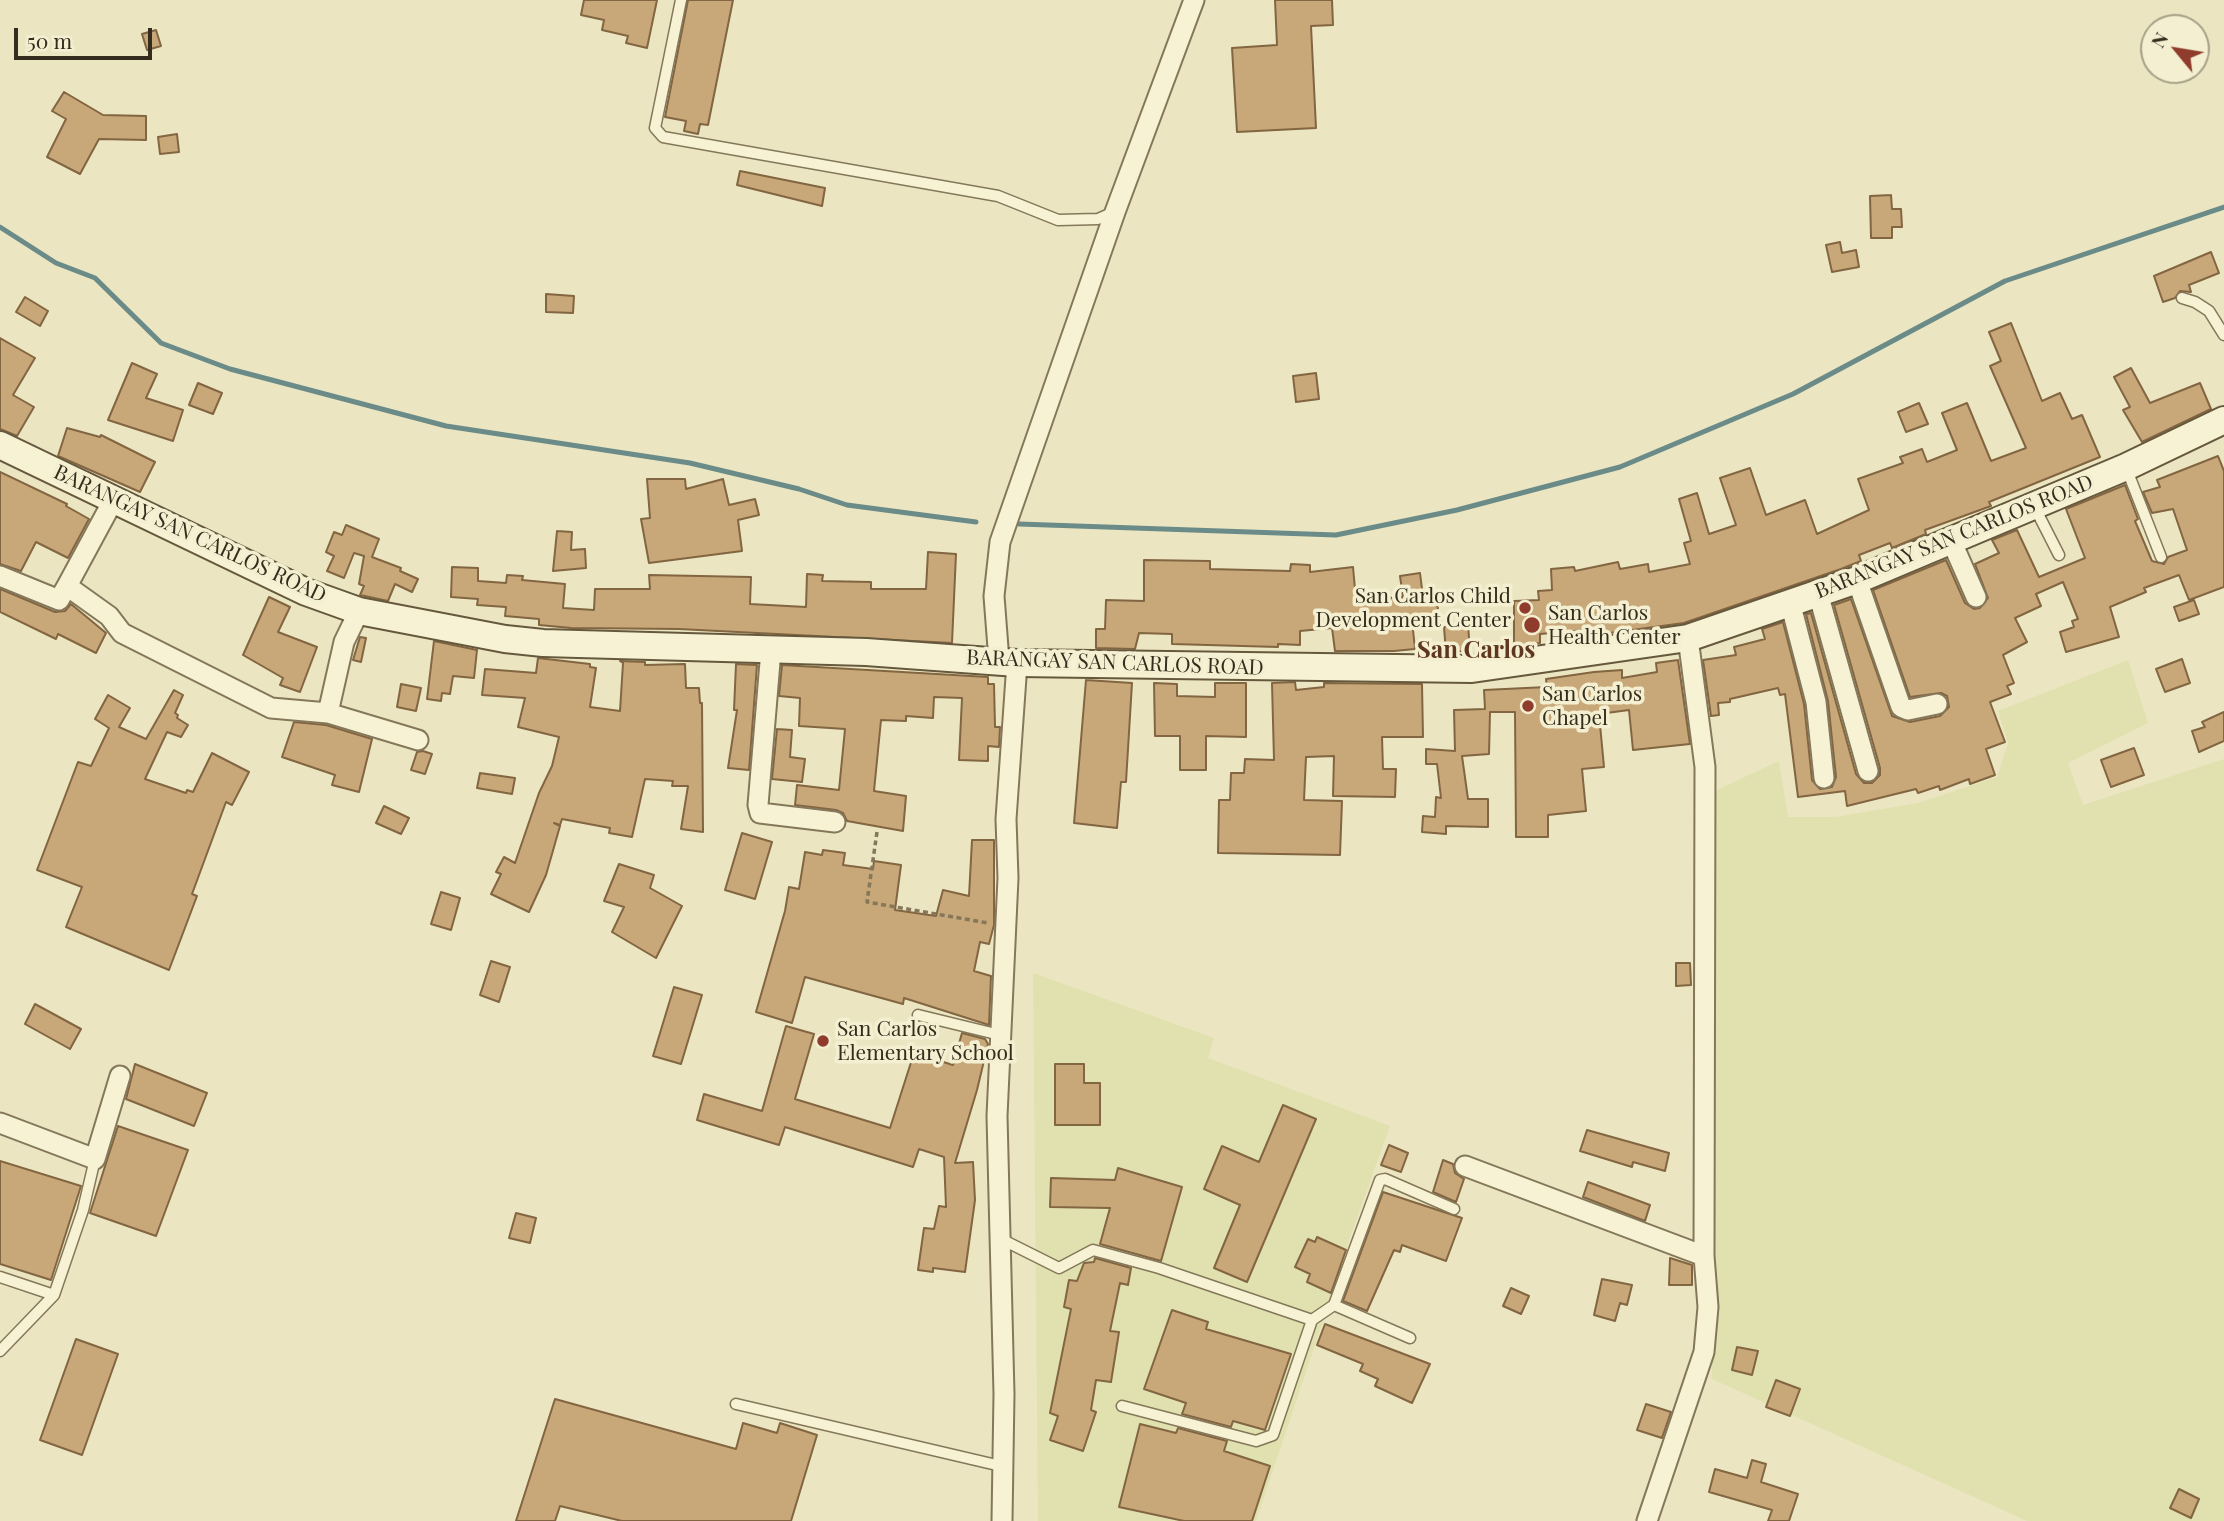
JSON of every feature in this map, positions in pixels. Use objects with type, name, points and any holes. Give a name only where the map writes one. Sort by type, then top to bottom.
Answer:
[{"type":"street","points":[[1002,1521],[1004,1394],[997,1116],[1008,878],[1008,662],[995,596],[1000,542],[1115,212],[1194,0]]},
{"type":"street","name":"BARANGAY SAN CARLOS ROAD","points":[[0,445],[306,592],[359,611],[543,643],[771,650],[1008,662],[1472,669],[1688,638],[1857,580],[2126,467],[2224,420]]},
{"type":"street","points":[[0,576],[59,600],[114,499]]},
{"type":"street","points":[[1951,540],[1976,597]]},
{"type":"street","points":[[1857,580],[1901,707],[1908,710],[1937,704]]},
{"type":"street","points":[[67,586],[109,616],[122,633],[271,708],[328,713],[418,740]]},
{"type":"street","points":[[1818,593],[1868,771]]},
{"type":"street","points":[[1790,602],[1816,702],[1824,778]]},
{"type":"street","points":[[328,713],[344,642],[359,611]]},
{"type":"street","points":[[1647,1521],[1704,1352],[1708,1307],[1703,1256],[1705,766],[1688,638]]},
{"type":"street","points":[[771,650],[758,805],[760,813],[835,822]]},
{"type":"street","points":[[0,1123],[95,1159],[120,1076]]},
{"type":"street","points":[[1465,1166],[1703,1256]]},
{"type":"lane","points":[[681,0],[655,128],[663,137],[999,197],[1058,219],[1098,219],[1115,212]]},
{"type":"lane","points":[[2182,299],[2195,302],[2208,311],[2224,335]]},
{"type":"lane","points":[[2126,467],[2161,557]]},
{"type":"lane","points":[[2034,505],[2059,555]]},
{"type":"lane","points":[[918,1015],[1000,1035]]},
{"type":"lane","points":[[0,1351],[54,1295],[83,1210],[95,1159]]},
{"type":"lane","points":[[1122,1406],[1256,1441],[1273,1435],[1312,1320],[1334,1305],[1380,1180],[1454,1209]]},
{"type":"lane","points":[[1001,1239],[1059,1268],[1093,1251],[1159,1268],[1312,1320]]},
{"type":"lane","points":[[0,1277],[54,1295]]},
{"type":"lane","points":[[1334,1305],[1410,1338]]},
{"type":"lane","points":[[736,1404],[1001,1466]]},
{"type":"path","points":[[877,832],[867,902],[1005,926]]},
{"type":"green space","points":[[2128,660],[2148,723],[2068,763],[2083,805],[2224,759],[2224,1521],[2027,1521],[1712,1379],[1708,794],[1779,761],[1788,817],[1836,817],[1918,803],[1997,777],[2008,743],[1998,711]]},
{"type":"green space","points":[[1033,973],[1214,1038],[1208,1058],[1390,1126],[1347,1246],[1352,1249],[1320,1330],[1256,1521],[1038,1521]]},
{"type":"building","points":[[584,0],[657,0],[647,48],[626,43],[628,36],[602,30],[604,20],[581,15]]},
{"type":"building","points":[[688,0],[733,0],[708,125],[700,124],[698,134],[684,131],[686,121],[665,117]]},
{"type":"building","points":[[1275,0],[1332,0],[1333,25],[1311,26],[1316,128],[1237,132],[1232,48],[1277,45]]},
{"type":"building","points":[[156,30],[161,46],[147,50],[142,34]]},
{"type":"building","points":[[64,92],[103,115],[146,116],[146,140],[99,139],[80,174],[47,157],[66,119],[52,111]]},
{"type":"building","points":[[177,134],[179,152],[160,154],[158,137]]},
{"type":"building","points":[[740,171],[825,188],[822,206],[737,185]]},
{"type":"building","points":[[1891,195],[1892,209],[1901,209],[1902,227],[1892,227],[1892,238],[1871,238],[1870,196]]},
{"type":"building","points":[[1840,242],[1842,253],[1856,250],[1859,267],[1832,272],[1826,245]]},
{"type":"building","points":[[2211,252],[2219,273],[2189,285],[2191,292],[2180,291],[2175,298],[2163,302],[2154,276]]},
{"type":"building","points":[[546,294],[574,296],[573,313],[546,312]]},
{"type":"building","points":[[25,297],[48,311],[40,326],[16,312]]},
{"type":"building","points":[[2011,323],[2042,401],[2060,393],[2072,419],[2082,415],[2100,457],[1989,502],[1991,506],[1925,530],[1926,534],[1892,548],[1890,543],[1859,555],[1861,561],[1841,569],[1684,623],[1588,636],[1587,630],[1540,634],[1540,643],[1514,645],[1514,601],[1539,600],[1538,591],[1552,590],[1551,569],[1574,567],[1575,571],[1618,562],[1620,569],[1648,564],[1649,572],[1690,564],[1684,543],[1691,541],[1679,499],[1697,493],[1709,534],[1736,525],[1720,478],[1750,468],[1766,515],[1805,500],[1817,534],[1869,510],[1858,479],[1903,463],[1900,457],[1922,449],[1927,462],[1957,450],[1942,413],[1967,403],[1991,461],[2026,448],[1990,366],[2001,361],[1989,332]]},
{"type":"building","points":[[0,338],[35,358],[13,395],[34,407],[17,436],[0,429]]},
{"type":"building","points":[[132,363],[157,374],[146,398],[183,410],[173,441],[108,420]]},
{"type":"building","points":[[2131,368],[2150,403],[2200,383],[2211,409],[2142,442],[2123,410],[2130,407],[2114,377]]},
{"type":"building","points":[[1316,373],[1319,399],[1296,402],[1293,376]]},
{"type":"building","points":[[198,383],[222,393],[213,414],[189,405]]},
{"type":"building","points":[[1919,403],[1928,424],[1906,432],[1898,412]]},
{"type":"building","points":[[67,428],[100,437],[101,435],[155,462],[140,492],[58,456]]},
{"type":"building","points":[[2218,456],[2224,471],[2224,587],[2189,600],[2179,575],[2144,588],[2146,592],[2110,607],[2119,637],[2066,652],[2060,632],[2074,627],[2072,621],[2078,619],[2063,582],[2036,594],[2041,606],[2015,618],[2027,642],[2003,655],[2014,683],[2007,686],[2011,694],[1990,702],[2005,742],[1986,749],[1995,775],[1970,784],[1969,779],[1940,790],[1939,786],[1918,793],[1916,789],[1847,806],[1845,791],[1798,797],[1785,694],[1780,695],[1778,688],[1730,699],[1730,702],[1718,703],[1719,715],[1711,716],[1703,660],[1736,655],[1734,647],[1765,639],[1762,629],[1783,622],[1804,704],[1812,780],[1820,789],[1832,787],[1836,777],[1828,701],[1806,614],[1811,613],[1856,774],[1864,783],[1872,783],[1880,775],[1880,768],[1834,605],[1851,599],[1892,716],[1910,722],[1940,716],[1949,707],[1947,696],[1941,693],[1910,697],[1873,590],[1946,560],[1965,603],[1974,609],[1980,608],[1988,598],[1975,564],[1999,553],[1992,540],[2017,530],[2039,577],[2085,558],[2066,509],[2125,485],[2138,519],[2135,521],[2152,561],[2164,564],[2168,557],[2187,550],[2173,509],[2152,513],[2143,492],[2160,487],[2157,480]]},
{"type":"building","points":[[0,472],[67,504],[66,506],[89,519],[68,558],[36,542],[21,571],[0,564]]},
{"type":"building","points":[[647,479],[685,479],[686,489],[723,479],[729,505],[755,499],[759,515],[738,520],[742,551],[649,563],[641,519],[650,518]]},
{"type":"building","points":[[346,525],[379,539],[372,557],[401,568],[400,571],[418,579],[412,592],[395,584],[388,601],[360,595],[364,586],[359,584],[364,556],[354,553],[344,578],[327,571],[334,556],[326,552],[334,532],[342,535]]},
{"type":"building","points":[[557,531],[572,532],[571,550],[585,549],[586,568],[553,571]]},
{"type":"building","points":[[928,552],[956,554],[952,643],[679,629],[571,628],[539,625],[539,619],[505,616],[506,607],[477,605],[478,599],[451,597],[452,567],[478,568],[478,581],[506,583],[507,575],[523,576],[522,580],[565,584],[563,608],[594,610],[595,589],[650,589],[649,575],[751,577],[750,604],[806,607],[807,574],[823,575],[822,581],[871,582],[871,589],[926,589]]},
{"type":"building","points":[[1144,560],[1210,561],[1210,569],[1290,571],[1291,564],[1310,565],[1310,572],[1353,567],[1356,600],[1403,597],[1400,576],[1420,573],[1423,597],[1436,595],[1439,617],[1412,620],[1415,649],[1394,651],[1335,651],[1332,628],[1300,631],[1300,645],[1278,644],[1278,647],[1172,644],[1172,634],[1139,633],[1135,649],[1096,648],[1096,629],[1105,629],[1106,600],[1144,601]]},
{"type":"building","points":[[0,589],[55,612],[65,611],[71,604],[106,633],[96,653],[58,634],[56,639],[0,612]]},
{"type":"building","points":[[269,597],[290,607],[278,632],[317,647],[300,692],[280,685],[283,678],[243,655]]},
{"type":"building","points":[[2194,600],[2199,614],[2179,621],[2174,607]]},
{"type":"building","points":[[1468,625],[1470,650],[1446,653],[1444,627]]},
{"type":"building","points":[[360,637],[366,638],[361,662],[353,660]]},
{"type":"building","points":[[434,641],[477,650],[474,678],[453,676],[450,694],[442,693],[441,701],[427,699]]},
{"type":"building","points":[[538,658],[590,664],[590,667],[596,668],[590,707],[620,711],[623,663],[620,661],[645,662],[645,665],[685,664],[686,688],[699,688],[702,703],[703,832],[681,829],[688,786],[672,786],[673,781],[645,779],[632,837],[609,833],[610,828],[562,819],[560,825],[554,823],[560,826],[546,875],[529,912],[491,894],[501,874],[496,872],[504,857],[515,863],[539,793],[552,766],[559,737],[518,727],[525,698],[482,695],[485,669],[536,673]]},
{"type":"building","points":[[2182,659],[2190,683],[2165,692],[2156,669]]},
{"type":"building","points":[[1678,660],[1690,744],[1633,750],[1629,710],[1599,714],[1604,767],[1582,769],[1586,811],[1548,815],[1548,837],[1516,837],[1515,712],[1490,712],[1489,754],[1462,756],[1468,799],[1488,799],[1488,827],[1446,826],[1446,834],[1422,832],[1423,816],[1435,817],[1436,797],[1441,798],[1437,764],[1426,764],[1426,749],[1455,751],[1454,710],[1485,709],[1484,690],[1547,687],[1546,679],[1594,672],[1622,670],[1622,678],[1657,672],[1656,663]]},
{"type":"building","points":[[736,664],[757,665],[749,770],[728,768],[737,710],[734,710]]},
{"type":"building","points":[[782,665],[988,677],[988,684],[994,684],[995,727],[1000,727],[999,747],[988,746],[988,761],[959,760],[962,698],[934,697],[933,718],[906,716],[906,721],[881,720],[874,791],[906,796],[903,831],[847,821],[843,813],[836,810],[795,805],[797,785],[839,790],[845,729],[799,726],[800,698],[779,696]]},
{"type":"building","points":[[1086,680],[1132,683],[1126,782],[1121,782],[1117,828],[1074,823]]},
{"type":"building","points":[[1295,682],[1296,690],[1324,687],[1324,683],[1422,684],[1423,737],[1382,737],[1383,769],[1396,769],[1395,797],[1333,796],[1334,756],[1306,757],[1304,800],[1342,801],[1340,855],[1218,853],[1219,800],[1230,800],[1231,773],[1244,773],[1245,759],[1274,760],[1272,683]]},
{"type":"building","points":[[1154,683],[1177,684],[1177,696],[1215,697],[1215,683],[1246,683],[1246,737],[1206,736],[1206,770],[1180,770],[1180,736],[1155,736]]},
{"type":"building","points":[[401,684],[421,688],[416,711],[397,707]]},
{"type":"building","points":[[174,690],[183,695],[175,713],[177,718],[188,725],[181,737],[167,732],[145,779],[186,793],[187,790],[193,792],[212,753],[249,772],[232,805],[226,802],[192,894],[197,896],[169,970],[66,927],[82,887],[37,870],[78,762],[91,766],[109,728],[95,719],[108,695],[130,708],[119,727],[146,739]]},
{"type":"building","points":[[2224,712],[2224,741],[2199,752],[2192,731],[2205,727],[2202,722]]},
{"type":"building","points":[[294,722],[326,725],[372,739],[359,792],[332,785],[335,775],[282,757]]},
{"type":"building","points":[[777,729],[792,730],[790,757],[805,759],[802,782],[772,779]]},
{"type":"building","points":[[2134,748],[2144,775],[2111,787],[2101,760]]},
{"type":"building","points":[[417,752],[432,754],[425,774],[411,770]]},
{"type":"building","points":[[480,773],[515,778],[512,794],[477,788]]},
{"type":"building","points":[[384,806],[409,818],[401,834],[376,823]]},
{"type":"building","points":[[742,833],[772,842],[755,899],[725,890]]},
{"type":"building","points":[[972,840],[994,840],[994,925],[989,944],[980,942],[974,971],[991,976],[989,1025],[904,998],[903,1004],[805,977],[792,1023],[756,1012],[785,911],[789,887],[799,889],[805,852],[822,855],[823,850],[845,853],[843,865],[873,869],[874,861],[901,865],[895,910],[936,916],[943,890],[969,896]]},
{"type":"building","points":[[619,864],[654,875],[650,888],[682,906],[656,958],[612,932],[624,907],[604,901]]},
{"type":"building","points":[[441,892],[460,898],[451,930],[431,924]]},
{"type":"building","points":[[491,961],[510,967],[499,1002],[480,995]]},
{"type":"building","points":[[1676,963],[1690,963],[1691,985],[1676,986]]},
{"type":"building","points":[[674,987],[702,995],[681,1064],[653,1056]]},
{"type":"building","points":[[35,1004],[81,1029],[70,1049],[25,1024]]},
{"type":"building","points":[[786,1026],[814,1034],[795,1099],[890,1128],[914,1053],[953,1065],[962,1033],[985,1039],[988,1044],[977,1090],[955,1163],[973,1162],[975,1200],[965,1272],[933,1268],[933,1272],[918,1270],[924,1228],[934,1229],[939,1206],[946,1207],[944,1157],[919,1149],[913,1167],[785,1127],[779,1145],[697,1120],[704,1094],[762,1111]]},
{"type":"building","points":[[135,1064],[207,1093],[194,1126],[126,1099]]},
{"type":"building","points":[[1055,1064],[1084,1064],[1084,1083],[1100,1083],[1100,1125],[1055,1125]]},
{"type":"building","points":[[1283,1105],[1316,1119],[1247,1282],[1214,1268],[1240,1205],[1204,1189],[1222,1146],[1259,1162]]},
{"type":"building","points":[[118,1126],[188,1150],[156,1236],[90,1213]]},
{"type":"building","points":[[1587,1130],[1669,1153],[1665,1171],[1633,1162],[1632,1167],[1580,1151]]},
{"type":"building","points":[[1389,1145],[1408,1153],[1401,1172],[1381,1165]]},
{"type":"building","points":[[1443,1160],[1453,1164],[1455,1173],[1464,1179],[1456,1202],[1433,1192]]},
{"type":"building","points":[[0,1161],[81,1186],[51,1280],[0,1264]]},
{"type":"building","points":[[1118,1168],[1182,1187],[1161,1261],[1100,1244],[1110,1208],[1050,1207],[1051,1178],[1115,1180]]},
{"type":"building","points":[[1588,1182],[1650,1205],[1645,1221],[1583,1197]]},
{"type":"building","points":[[1383,1192],[1462,1218],[1446,1261],[1402,1245],[1400,1252],[1394,1250],[1367,1311],[1343,1301]]},
{"type":"building","points":[[516,1213],[536,1218],[530,1243],[509,1238]]},
{"type":"building","points":[[1317,1237],[1346,1250],[1331,1293],[1307,1282],[1310,1274],[1295,1267],[1308,1239],[1315,1242]]},
{"type":"building","points":[[1095,1258],[1131,1268],[1128,1285],[1120,1283],[1110,1331],[1119,1332],[1111,1382],[1096,1380],[1091,1410],[1096,1412],[1083,1451],[1050,1440],[1058,1416],[1050,1413],[1071,1309],[1064,1307],[1069,1280],[1077,1281],[1084,1263],[1094,1262]]},
{"type":"building","points":[[1670,1258],[1692,1265],[1692,1285],[1669,1285]]},
{"type":"building","points":[[1602,1279],[1632,1285],[1627,1305],[1620,1303],[1615,1321],[1594,1315]]},
{"type":"building","points":[[1511,1288],[1529,1296],[1521,1314],[1503,1306]]},
{"type":"building","points":[[1172,1310],[1208,1322],[1206,1329],[1291,1354],[1265,1430],[1233,1421],[1231,1427],[1182,1414],[1186,1403],[1144,1389]]},
{"type":"building","points":[[1325,1324],[1430,1364],[1412,1403],[1375,1386],[1378,1379],[1360,1371],[1363,1364],[1317,1345]]},
{"type":"building","points":[[76,1339],[118,1354],[82,1455],[40,1440]]},
{"type":"building","points":[[1737,1347],[1758,1351],[1752,1375],[1732,1370]]},
{"type":"building","points":[[1776,1380],[1800,1389],[1790,1416],[1766,1407]]},
{"type":"building","points":[[555,1399],[736,1449],[743,1423],[777,1433],[780,1423],[817,1435],[791,1521],[622,1521],[560,1506],[555,1521],[516,1521]]},
{"type":"building","points":[[1646,1404],[1671,1412],[1662,1438],[1637,1430]]},
{"type":"building","points":[[1140,1424],[1176,1433],[1178,1428],[1227,1441],[1224,1451],[1270,1466],[1252,1521],[1184,1521],[1119,1507]]},
{"type":"building","points":[[1752,1460],[1766,1464],[1761,1482],[1798,1494],[1789,1521],[1768,1521],[1772,1510],[1709,1492],[1715,1469],[1747,1478]]},
{"type":"building","points":[[2179,1489],[2199,1499],[2191,1518],[2170,1508]]},
{"type":"waterway","points":[[1019,524],[1336,535],[1457,510],[1620,467],[1793,394],[2005,281],[2224,207]]},
{"type":"waterway","points":[[0,227],[56,263],[95,278],[161,343],[230,369],[446,426],[690,463],[799,489],[847,505],[976,522]]},
{"type":"place","name":"San Carlos Child Development Center","points":[[1525,608]]},
{"type":"place","name":"San Carlos Health Center","points":[[1532,625]]},
{"type":"place","name":"San Carlos Chapel","points":[[1528,706]]},
{"type":"place","name":"San Carlos Elementary School","points":[[823,1041]]},
{"type":"district","name":"San Carlos","points":[[1476,651]]}]
